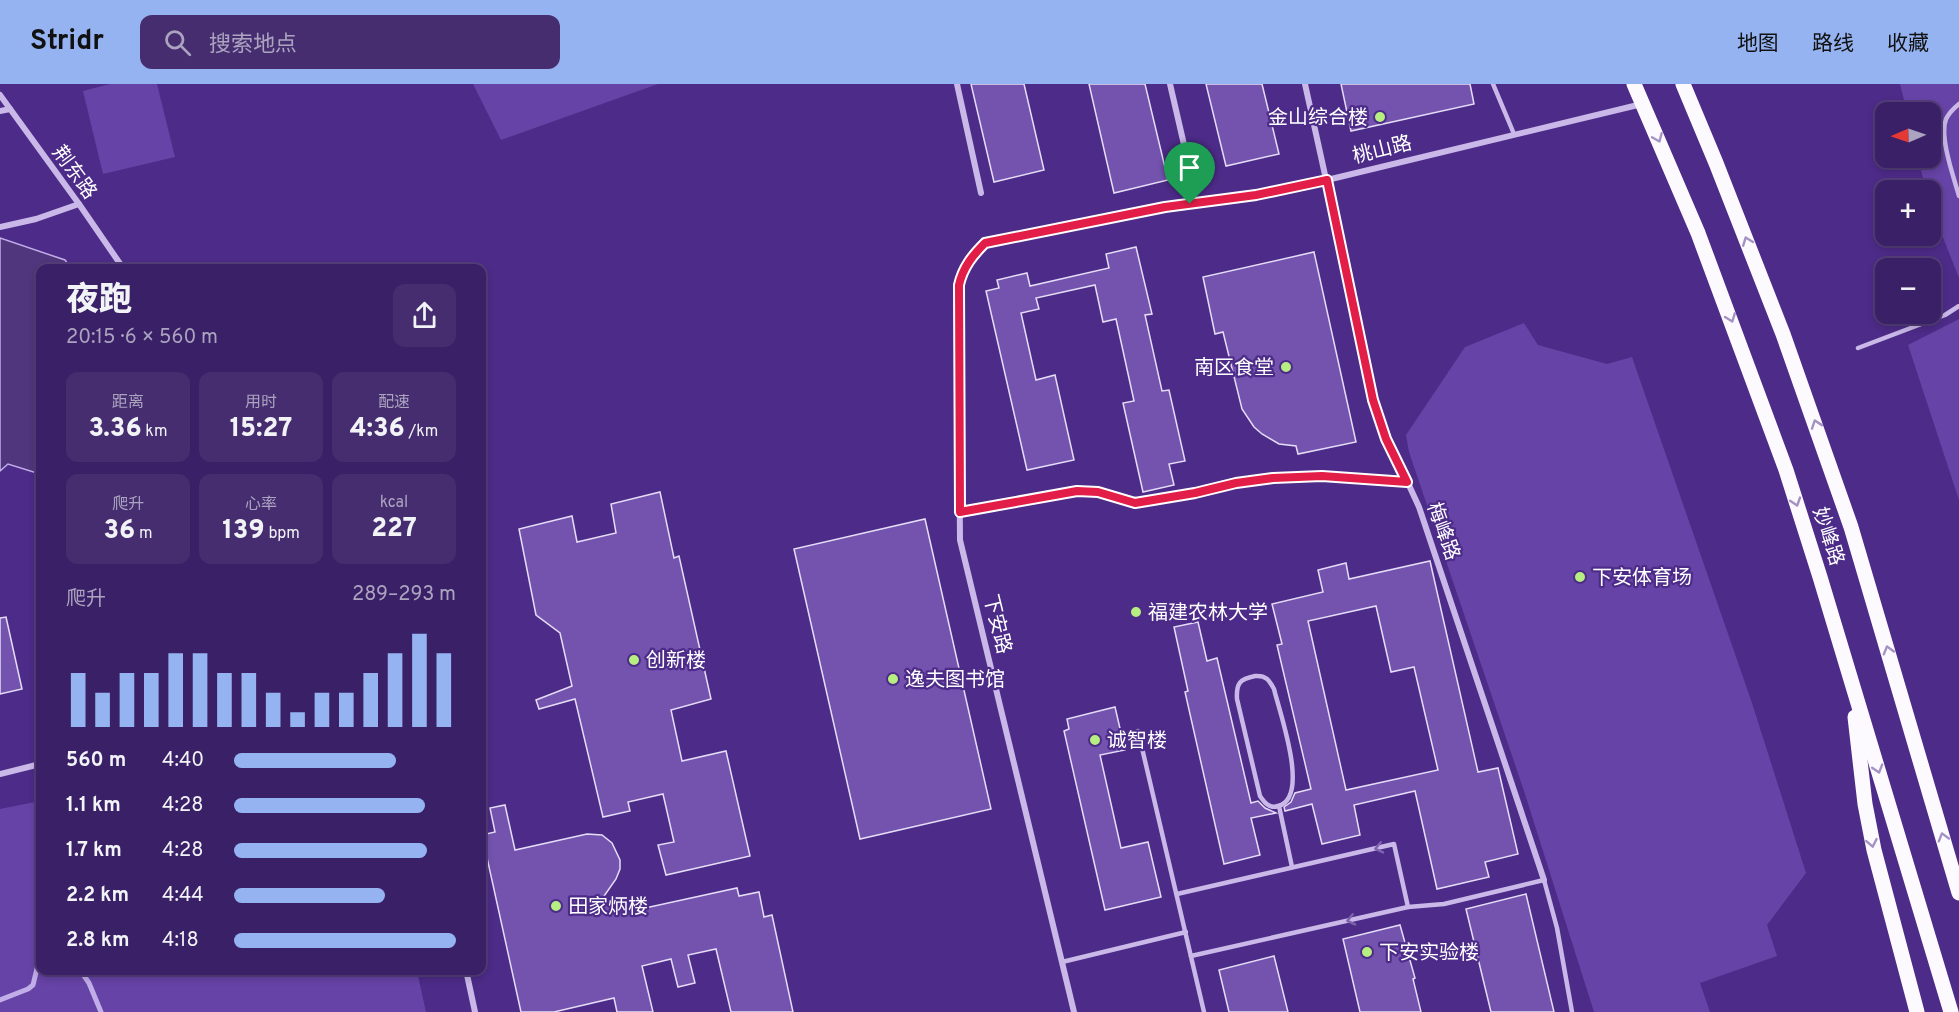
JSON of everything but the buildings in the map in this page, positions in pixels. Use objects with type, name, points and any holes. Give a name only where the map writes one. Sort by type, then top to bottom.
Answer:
[{"type":"main road","name":"妙峰路","points":[[1634,84],[1698,233],[1786,470],[1951,1012]]},
{"type":"main road","name":"妙峰路","points":[[1683,84],[1783,334],[1848,516],[1959,893]]},
{"type":"main road","points":[[1852,681],[1865,804],[1874,850],[1917,1012]]},
{"type":"street","points":[[957,84],[981,193]]},
{"type":"street","points":[[1170,84],[1185,149]]},
{"type":"street","name":"梅峰路","points":[[1305,84],[1373,400],[1386,439],[1428,532],[1544,880]]},
{"type":"street","name":"荆东路","points":[[0,95],[120,264]]},
{"type":"street","name":"桃山路","points":[[985,243],[1165,207],[1256,195],[1643,104]]},
{"type":"street","points":[[0,111],[10,109]]},
{"type":"street","points":[[0,226],[36,219],[79,204]]},
{"type":"street","name":"下安路","points":[[985,243],[973,255],[961,275],[959,285],[960,540],[1074,1012]]},
{"type":"street","points":[[960,512],[1077,491],[1098,492],[1135,503],[1273,478],[1322,476],[1407,482]]},
{"type":"street","points":[[0,774],[36,765]]},
{"type":"street","points":[[466,975],[476,1012]]},
{"type":"lane","points":[[1492,84],[1514,134]]},
{"type":"lane","points":[[1959,104],[1945,120],[1945,134],[1948,158],[1959,196]]},
{"type":"lane","points":[[1858,348],[1945,315],[1959,306]]},
{"type":"lane","points":[[1262,675],[1268,679],[1274,689],[1294,773],[1292,793],[1287,802],[1279,806],[1271,807],[1260,796],[1237,699],[1238,684],[1243,679],[1255,676],[1262,675]]},
{"type":"lane","points":[[1138,731],[1204,1012]]},
{"type":"lane","points":[[1279,806],[1292,867]]},
{"type":"lane","points":[[1177,894],[1394,844],[1408,907]]},
{"type":"lane","points":[[1191,956],[1408,907],[1444,904],[1544,880],[1557,928],[1572,1012]]},
{"type":"lane","points":[[1062,962],[1186,932]]},
{"type":"shaded area","points":[[110,84],[157,84],[175,157],[103,174],[83,91]]},
{"type":"shaded area","points":[[473,84],[658,84],[501,140]]},
{"type":"shaded area","points":[[1900,84],[1959,84],[1959,278],[1941,232],[1941,180],[1924,180],[1920,168],[1941,168],[1941,102],[1904,102]]},
{"type":"shaded area","points":[[0,238],[65,260],[68,264],[36,264],[36,473],[8,464],[0,471]]},
{"type":"shaded area","points":[[1959,319],[1959,500],[1908,345]]},
{"type":"shaded area","name":"下安体育场","points":[[1524,323],[1538,345],[1607,364],[1632,357],[1752,703],[1806,873],[1767,925],[1777,956],[1700,983],[1710,1012],[1594,1012],[1524,791],[1409,452],[1406,435],[1465,347]]},
{"type":"shaded area","points":[[36,802],[36,975],[418,975],[426,1012],[0,1012],[0,809]]},
{"type":"waterway","points":[[0,1000],[28,989],[33,985],[36,973]]},
{"type":"waterway","points":[[83,975],[101,1012]]},
{"type":"place","name":"金山综合楼","points":[[1380,117]]},
{"type":"place","name":"南区食堂","points":[[1286,367]]},
{"type":"place","name":"下安体育场","points":[[1580,577]]},
{"type":"place","name":"福建农林大学","points":[[1136,612]]},
{"type":"place","name":"创新楼","points":[[634,660]]},
{"type":"place","name":"逸夫图书馆","points":[[893,679]]},
{"type":"place","name":"诚智楼","points":[[1095,740]]},
{"type":"place","name":"田家炳楼","points":[[556,906]]},
{"type":"place","name":"下安实验楼","points":[[1367,952]]},
{"type":"route","points":[[1327,180],[1373,400],[1386,439],[1407,482],[1342,476],[1273,478],[1236,483],[1146,503],[1135,503],[1087,490],[960,512],[958,297],[961,275],[973,255],[985,243],[1190,204],[1256,195],[1327,180]]}]
